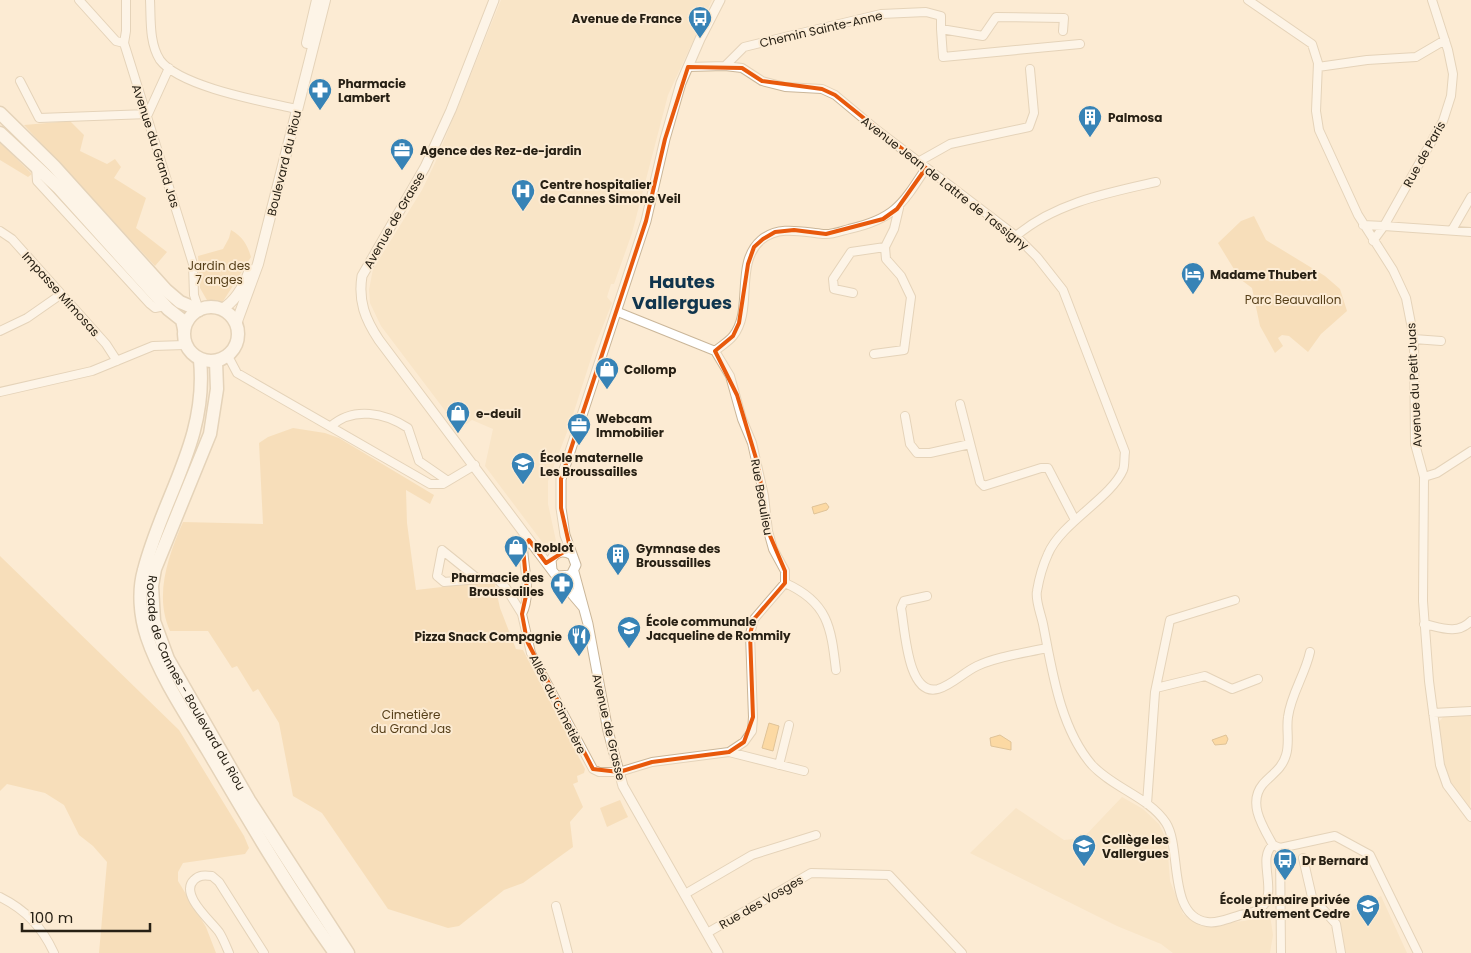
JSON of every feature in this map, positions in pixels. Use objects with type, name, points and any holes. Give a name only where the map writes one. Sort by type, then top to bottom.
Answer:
[{"type":"highway","points":[[0,113],[54,166],[166,290],[180,302],[199,310]]},
{"type":"highway","points":[[0,133],[36,166],[165,306],[182,320],[186,344],[189,351],[200,360],[222,358],[238,341],[236,324],[222,309],[206,307],[199,310],[192,315],[184,329]]},
{"type":"highway","name":"Rocade de Cannes - Boulevard du Riou","points":[[222,358],[210,434],[155,569],[152,586],[154,622],[168,659],[249,800],[348,953]]},
{"type":"highway","name":"Rocade de Cannes - Boulevard du Riou","points":[[200,360],[203,385],[195,430],[144,570],[141,602],[143,622],[149,642],[176,698],[240,806],[334,953]]},
{"type":"main road","name":"Boulevard du Riou","points":[[222,309],[232,302],[241,291],[254,260],[317,0]]},
{"type":"main road","name":"Boulevard du Riou","points":[[236,324],[258,264],[324,0]]},
{"type":"street","points":[[79,0],[116,41],[124,43],[126,0]]},
{"type":"street","points":[[150,0],[152,36],[161,61],[169,68],[207,88],[292,108]]},
{"type":"street","name":"Avenue de Grasse","points":[[494,0],[451,110],[425,167],[366,268],[360,290],[362,308],[369,325],[532,544],[583,607],[588,624],[600,696],[623,786],[718,953]]},
{"type":"street","points":[[583,607],[574,572],[576,565],[566,535],[561,508],[560,479],[618,312],[646,221],[669,122],[688,67],[720,0]]},
{"type":"street","name":"Avenue du Petit Juas","points":[[1248,0],[1312,44],[1318,68],[1316,111],[1319,130],[1363,225],[1393,270],[1406,298],[1414,339],[1415,444],[1424,477],[1424,624],[1433,713],[1440,764],[1447,785],[1471,817]]},
{"type":"street","name":"Rue de Paris","points":[[1373,241],[1384,226],[1443,121],[1451,96],[1453,74],[1445,40],[1432,0]]},
{"type":"street","name":"Chemin Sainte-Anne","points":[[725,66],[744,48],[881,14],[926,12],[941,16],[941,29]]},
{"type":"street","points":[[1063,31],[1064,18],[996,17],[983,36],[941,29],[943,57],[1080,44]]},
{"type":"street","points":[[1318,68],[1367,60],[1416,57],[1445,40]]},
{"type":"street","name":"Avenue du Grand Jas","points":[[124,43],[139,96],[148,114],[193,264],[194,295],[199,310]]},
{"type":"street","name":"Avenue Jean de Lattre de Tassigny","points":[[688,67],[725,66],[742,68],[762,81],[785,87],[822,89],[835,94],[918,162],[1016,236],[1063,290],[1125,452],[1123,470],[1114,483],[1075,520],[1048,553],[1036,592],[1047,648],[1061,702],[1071,731],[1092,764],[1147,804],[1166,823],[1170,833],[1178,885],[1184,902],[1193,916],[1207,922],[1224,920],[1260,910],[1267,901],[1269,892],[1268,848],[1276,846]]},
{"type":"street","points":[[20,82],[39,118],[148,114],[169,68]]},
{"type":"street","points":[[918,162],[950,144],[1029,127],[1034,113],[1030,69]]},
{"type":"street","points":[[618,312],[715,351],[733,336],[739,323],[748,264],[754,247],[763,239],[776,232],[794,230],[826,234],[883,219],[899,207],[926,168]]},
{"type":"street","points":[[1016,236],[1028,226],[1084,198],[1156,182]]},
{"type":"street","points":[[1452,230],[1471,197]]},
{"type":"street","points":[[874,354],[904,350],[911,297],[901,276],[886,259],[885,246],[894,229],[899,207]]},
{"type":"street","points":[[1363,225],[1471,232]]},
{"type":"street","name":"Impasse Mimosas","points":[[0,231],[12,239],[106,344],[117,361]]},
{"type":"street","points":[[853,293],[834,289],[833,279],[851,252],[885,246]]},
{"type":"street","points":[[0,331],[27,318],[60,294]]},
{"type":"street","points":[[1414,339],[1442,341]]},
{"type":"street","points":[[0,392],[59,380],[117,361],[153,346],[186,344]]},
{"type":"street","name":"Rue Beaulieu","points":[[715,351],[730,376],[742,419],[752,443],[764,496],[768,532],[773,549],[785,571],[785,583]]},
{"type":"street","points":[[222,358],[237,374],[430,484],[443,484],[475,466]]},
{"type":"street","points":[[960,404],[980,482],[984,486],[1041,468],[1048,468],[1075,520]]},
{"type":"street","points":[[331,426],[348,416],[369,413],[402,424],[408,428],[418,461],[448,481]]},
{"type":"street","points":[[905,416],[910,444],[917,453],[930,453],[970,444]]},
{"type":"street","points":[[1424,477],[1437,473],[1471,451]]},
{"type":"street","points":[[566,535],[557,554],[550,563],[555,573],[567,577],[574,572]]},
{"type":"street","points":[[522,614],[527,605],[523,548],[532,544]]},
{"type":"street","name":"Avenue de Grasse","points":[[532,544],[557,554]]},
{"type":"street","name":"Allée du Cimetière","points":[[478,579],[442,550],[437,576],[444,582],[478,579],[498,580],[522,614],[531,653],[589,763],[593,769],[599,772],[619,772]]},
{"type":"street","points":[[557,554],[572,555]]},
{"type":"street","points":[[729,752],[744,742],[752,731],[754,717],[750,634],[754,619],[785,583],[799,589],[819,605],[829,624],[836,670]]},
{"type":"street","points":[[927,596],[904,601],[901,608],[913,674],[925,688],[930,690],[940,689],[979,665],[1047,648]]},
{"type":"street","points":[[1147,804],[1156,688],[1170,620],[1235,600]]},
{"type":"street","points":[[1424,624],[1455,631],[1460,630],[1471,621]]},
{"type":"street","points":[[1281,953],[1276,846],[1256,808],[1257,796],[1262,785],[1278,771],[1288,751],[1288,718],[1291,703],[1307,668],[1310,652]]},
{"type":"street","points":[[1156,688],[1205,676],[1232,689],[1258,679]]},
{"type":"street","points":[[1433,713],[1471,711]]},
{"type":"street","points":[[779,765],[788,725]]},
{"type":"street","points":[[619,772],[652,762],[729,752],[804,771]]},
{"type":"street","points":[[685,894],[752,855],[816,835]]},
{"type":"street","points":[[1276,846],[1295,846],[1334,836],[1370,855],[1418,953]]},
{"type":"street","points":[[1304,858],[1312,897],[1336,924],[1341,953]]},
{"type":"street","name":"Rue des Vosges","points":[[707,933],[811,873],[889,876],[962,953]]},
{"type":"street","points":[[229,953],[219,932],[193,900],[189,890],[190,883],[197,877],[212,876],[219,882],[264,953]]},
{"type":"street","points":[[0,897],[14,904],[45,932],[54,953]]},
{"type":"street","points":[[556,906],[568,953]]},
{"type":"highlighted area","points":[[688,67],[742,68],[762,81],[822,89],[835,95],[926,168],[897,209],[883,219],[826,234],[794,230],[775,232],[763,239],[754,247],[748,264],[739,323],[733,336],[715,351],[737,395],[758,465],[768,531],[785,571],[785,583],[754,619],[750,634],[753,717],[744,742],[729,752],[652,762],[619,772],[593,769],[527,641],[522,614],[527,591],[523,548],[529,540],[546,563],[570,548],[561,508],[561,479],[646,221],[665,139]]},
{"type":"shaded area","name":"Centre hospitalier de Cannes Simone Veil","points":[[501,0],[712,0],[668,95],[632,233],[614,284],[611,284],[607,297],[612,303],[548,481],[548,504],[556,541],[546,547],[485,466],[493,429],[472,420],[459,429],[381,326],[370,303],[369,290],[373,269],[422,190],[435,163]]},
{"type":"shaded area","points":[[826,503],[829,507],[827,510],[814,514],[812,507]]},
{"type":"shaded area","points":[[1444,716],[1471,716],[1470,809],[1449,782],[1444,768],[1438,723]]},
{"type":"shaded area","points":[[769,723],[779,726],[773,751],[762,748]]},
{"type":"shaded area","points":[[1000,735],[1011,742],[1011,750],[991,746],[990,738]]},
{"type":"shaded area","points":[[1226,735],[1228,739],[1226,744],[1215,745],[1212,740]]},
{"type":"shaded area","name":"Collège les Vallergues","points":[[1122,797],[1143,809],[1159,824],[1167,841],[1170,881],[1183,914],[1201,926],[1244,921],[1270,915],[1273,935],[1270,953],[1173,953],[1161,944],[1117,926],[970,853],[1016,808],[1064,840],[1083,838]]},
{"type":"shaded area","name":"École primaire privée Autrement Cedre","points":[[1381,896],[1407,953],[1346,953],[1338,917],[1347,917],[1349,912]]},
{"type":"green space","points":[[70,121],[84,135],[80,151],[107,164],[115,159],[121,167],[114,178],[146,198],[136,228],[167,252],[155,266],[24,125]]},
{"type":"green space","points":[[0,142],[32,174],[28,177],[0,160]]},
{"type":"green space","name":"Parc Beauvallon","points":[[1254,216],[1266,240],[1325,276],[1340,289],[1347,311],[1321,334],[1308,352],[1289,336],[1282,335],[1278,338],[1283,346],[1275,353],[1260,326],[1252,288],[1240,279],[1218,243],[1241,221]]},
{"type":"green space","name":"Jardin des 7 anges","points":[[231,230],[244,241],[251,257],[222,303],[208,302],[200,288],[198,256],[223,249]]},
{"type":"green space","name":"Cimetière du Grand Jas","points":[[293,428],[325,433],[339,438],[434,495],[430,504],[406,490],[407,523],[416,590],[494,581],[500,608],[516,649],[523,650],[585,769],[584,773],[577,776],[578,782],[573,784],[583,807],[570,822],[573,847],[523,883],[504,890],[459,926],[448,928],[388,909],[322,813],[293,796],[279,723],[258,689],[253,692],[237,666],[232,668],[208,631],[170,631],[165,618],[163,590],[165,576],[172,548],[183,522],[263,524],[259,443],[268,437]]},
{"type":"green space","points":[[0,556],[179,730],[244,836],[249,848],[245,854],[183,863],[178,872],[178,881],[206,927],[216,953],[99,953],[107,862],[93,846],[79,835],[64,805],[45,793],[7,784],[0,791]]},
{"type":"green space","points":[[620,800],[628,817],[607,827],[600,808]]},
{"type":"place","name":"Avenue de France","points":[[700,39]]},
{"type":"place","name":"Pharmacie Lambert","points":[[320,111]]},
{"type":"place","name":"Palmosa","points":[[1090,138]]},
{"type":"place","name":"Agence des Rez-de-jardin","points":[[402,171]]},
{"type":"place","name":"Centre hospitalier de Cannes Simone Veil","points":[[523,212]]},
{"type":"place","name":"Madame Thubert","points":[[1193,295]]},
{"type":"place","name":"Collomp","points":[[607,390]]},
{"type":"place","name":"e-deuil","points":[[458,434]]},
{"type":"place","name":"Webcam Immobilier","points":[[579,446]]},
{"type":"place","name":"École maternelle Les Broussailles","points":[[523,485]]},
{"type":"place","name":"Roblot","points":[[516,568]]},
{"type":"place","name":"Gymnase des Broussailles","points":[[618,576]]},
{"type":"place","name":"Pharmacie des Broussailles","points":[[562,605]]},
{"type":"place","name":"École communale Jacqueline de Rommily","points":[[629,649]]},
{"type":"place","name":"Pizza Snack Compagnie","points":[[579,657]]},
{"type":"place","name":"Collège les Vallergues","points":[[1084,867]]},
{"type":"place","name":"Dr Bernard","points":[[1285,881]]},
{"type":"place","name":"École primaire privée Autrement Cedre","points":[[1368,927]]},
{"type":"district","name":"Hautes Vallergues","points":[[682,291]]}]
